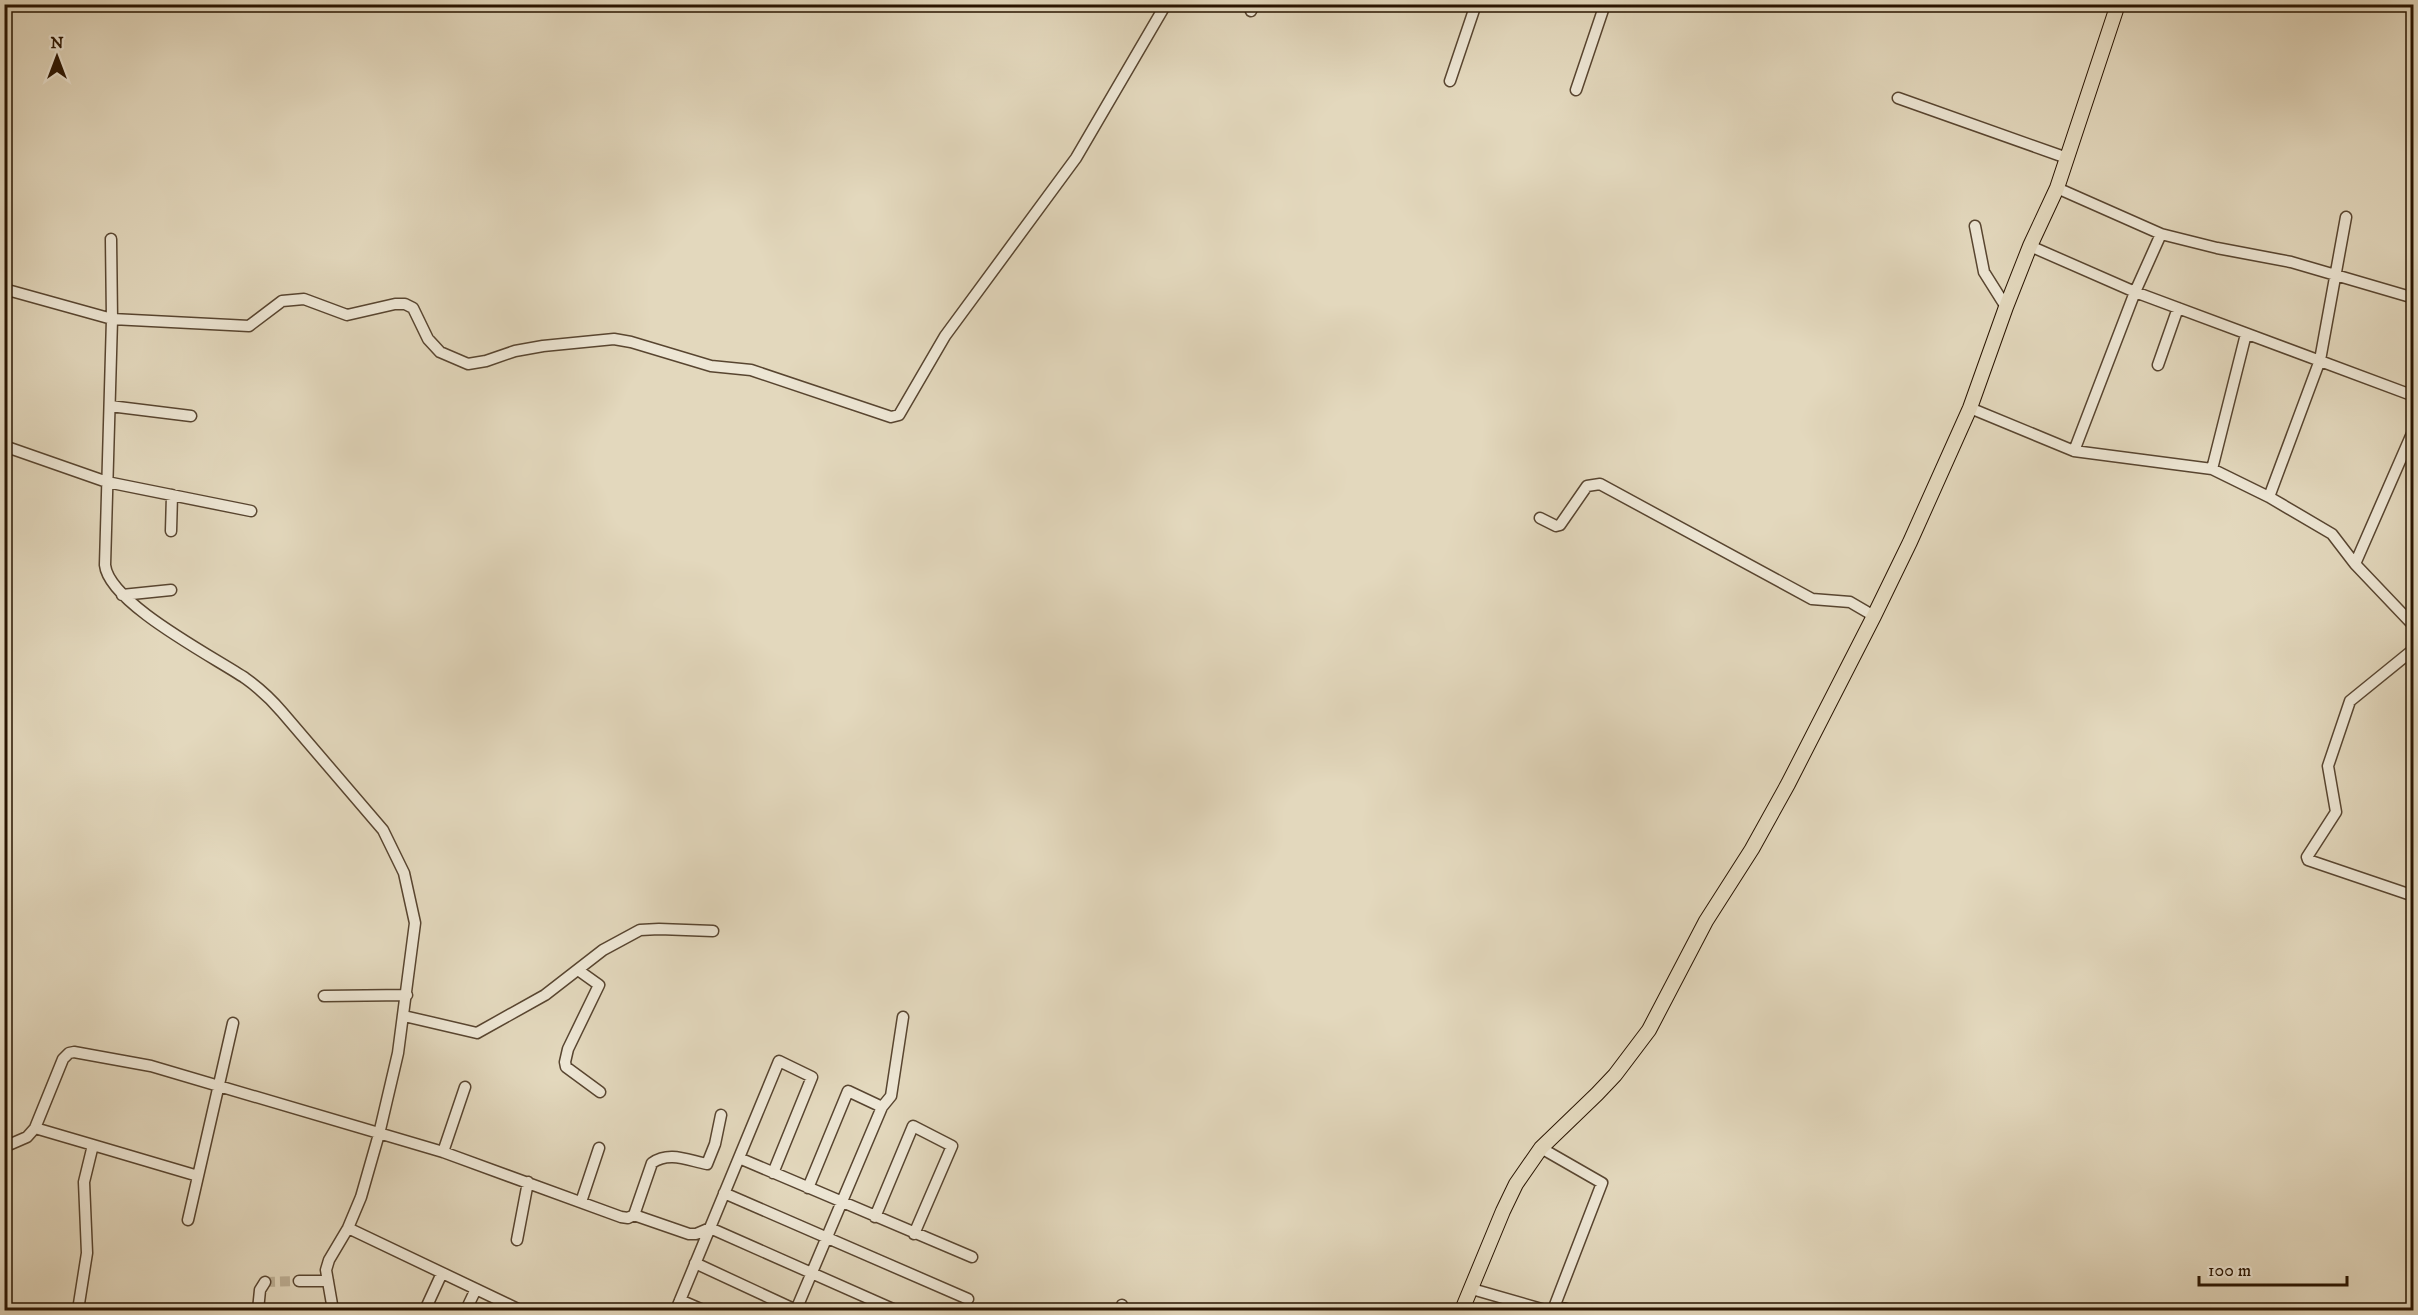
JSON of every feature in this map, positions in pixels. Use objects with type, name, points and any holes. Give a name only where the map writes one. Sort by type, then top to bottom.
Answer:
[{"type":"main road","points":[[1462,1311],[1503,1211],[1521,1176],[1541,1148],[1598,1094],[1648,1030],[1706,921],[1762,831],[1874,616],[1970,408],[2030,246],[2057,188],[2118,4]]},
{"type":"street","points":[[4,289],[112,319],[249,326],[282,301],[304,299],[347,315],[395,304],[405,304],[413,308],[428,339],[441,352],[468,364],[543,346],[614,339],[632,342],[711,366],[751,370],[891,417],[899,415],[945,336],[1076,158],[1166,4]]},
{"type":"street","points":[[1450,81],[1476,4]]},
{"type":"street","points":[[1576,90],[1605,4]]},
{"type":"street","points":[[1898,98],[2067,158]]},
{"type":"street","points":[[2057,188],[2161,234],[2195,244],[2291,262],[2335,273],[2414,298]]},
{"type":"street","points":[[2269,497],[2320,360],[2346,217]]},
{"type":"street","points":[[1975,226],[1984,272],[2006,307]]},
{"type":"street","points":[[2074,451],[2135,292],[2161,234]]},
{"type":"street","points":[[111,239],[112,319],[106,570],[109,579],[122,595],[189,644],[266,694],[382,830],[404,873],[415,923],[398,1053],[380,1134],[361,1197],[326,1270],[333,1311]]},
{"type":"street","points":[[2030,246],[2135,292],[2414,396]]},
{"type":"street","points":[[2158,365],[2178,308]]},
{"type":"street","points":[[2212,469],[2246,334]]},
{"type":"street","points":[[110,406],[191,416]]},
{"type":"street","points":[[1970,408],[2074,451],[2212,469],[2269,497],[2332,534],[2355,564],[2414,626]]},
{"type":"street","points":[[2355,564],[2414,429]]},
{"type":"street","points":[[4,446],[107,482],[251,511]]},
{"type":"street","points":[[1540,518],[1556,526],[1560,525],[1587,486],[1600,484],[1812,599],[1850,602],[1874,616]]},
{"type":"street","points":[[171,531],[172,495]]},
{"type":"street","points":[[122,595],[171,590]]},
{"type":"street","points":[[2414,649],[2350,701],[2328,766],[2335,815],[2307,857],[2308,860],[2414,896]]},
{"type":"street","points":[[404,1016],[477,1033],[545,995],[603,950],[640,930],[659,928],[713,932]]},
{"type":"street","points":[[578,970],[599,985],[564,1060],[567,1067],[600,1092]]},
{"type":"street","points":[[324,996],[407,995]]},
{"type":"street","points":[[695,1263],[796,1310],[882,1107],[891,1095],[903,1017]]},
{"type":"street","points":[[188,1220],[233,1023]]},
{"type":"street","points":[[4,1147],[27,1137],[35,1128],[63,1059],[69,1053],[151,1066],[220,1086],[443,1152],[628,1218],[634,1215],[649,1171],[656,1160],[666,1155],[707,1164],[715,1144],[721,1115]]},
{"type":"street","points":[[703,1311],[678,1305],[779,1061],[812,1077],[773,1173]]},
{"type":"street","points":[[443,1152],[465,1086]]},
{"type":"street","points":[[808,1188],[848,1091],[882,1107]]},
{"type":"street","points":[[875,1217],[913,1126],[952,1146],[915,1234]]},
{"type":"street","points":[[35,1128],[198,1176]]},
{"type":"street","points":[[78,1311],[87,1252],[84,1182],[93,1145]]},
{"type":"street","points":[[580,1202],[599,1148]]},
{"type":"street","points":[[1541,1148],[1602,1182],[1551,1309]]},
{"type":"street","points":[[739,1158],[972,1257]]},
{"type":"street","points":[[517,1240],[528,1182]]},
{"type":"street","points":[[724,1193],[968,1299]]},
{"type":"street","points":[[634,1215],[689,1234],[696,1234],[710,1228],[895,1311]]},
{"type":"street","points":[[348,1228],[514,1309]]},
{"type":"street","points":[[425,1311],[442,1273]]},
{"type":"street","points":[[299,1281],[328,1281]]},
{"type":"street","points":[[258,1311],[260,1290],[265,1282]]},
{"type":"street","points":[[466,1311],[476,1289]]},
{"type":"street","points":[[1472,1289],[1551,1309],[1569,1311]]},
{"type":"tunnel","points":[[265,1282],[299,1281]]}]
